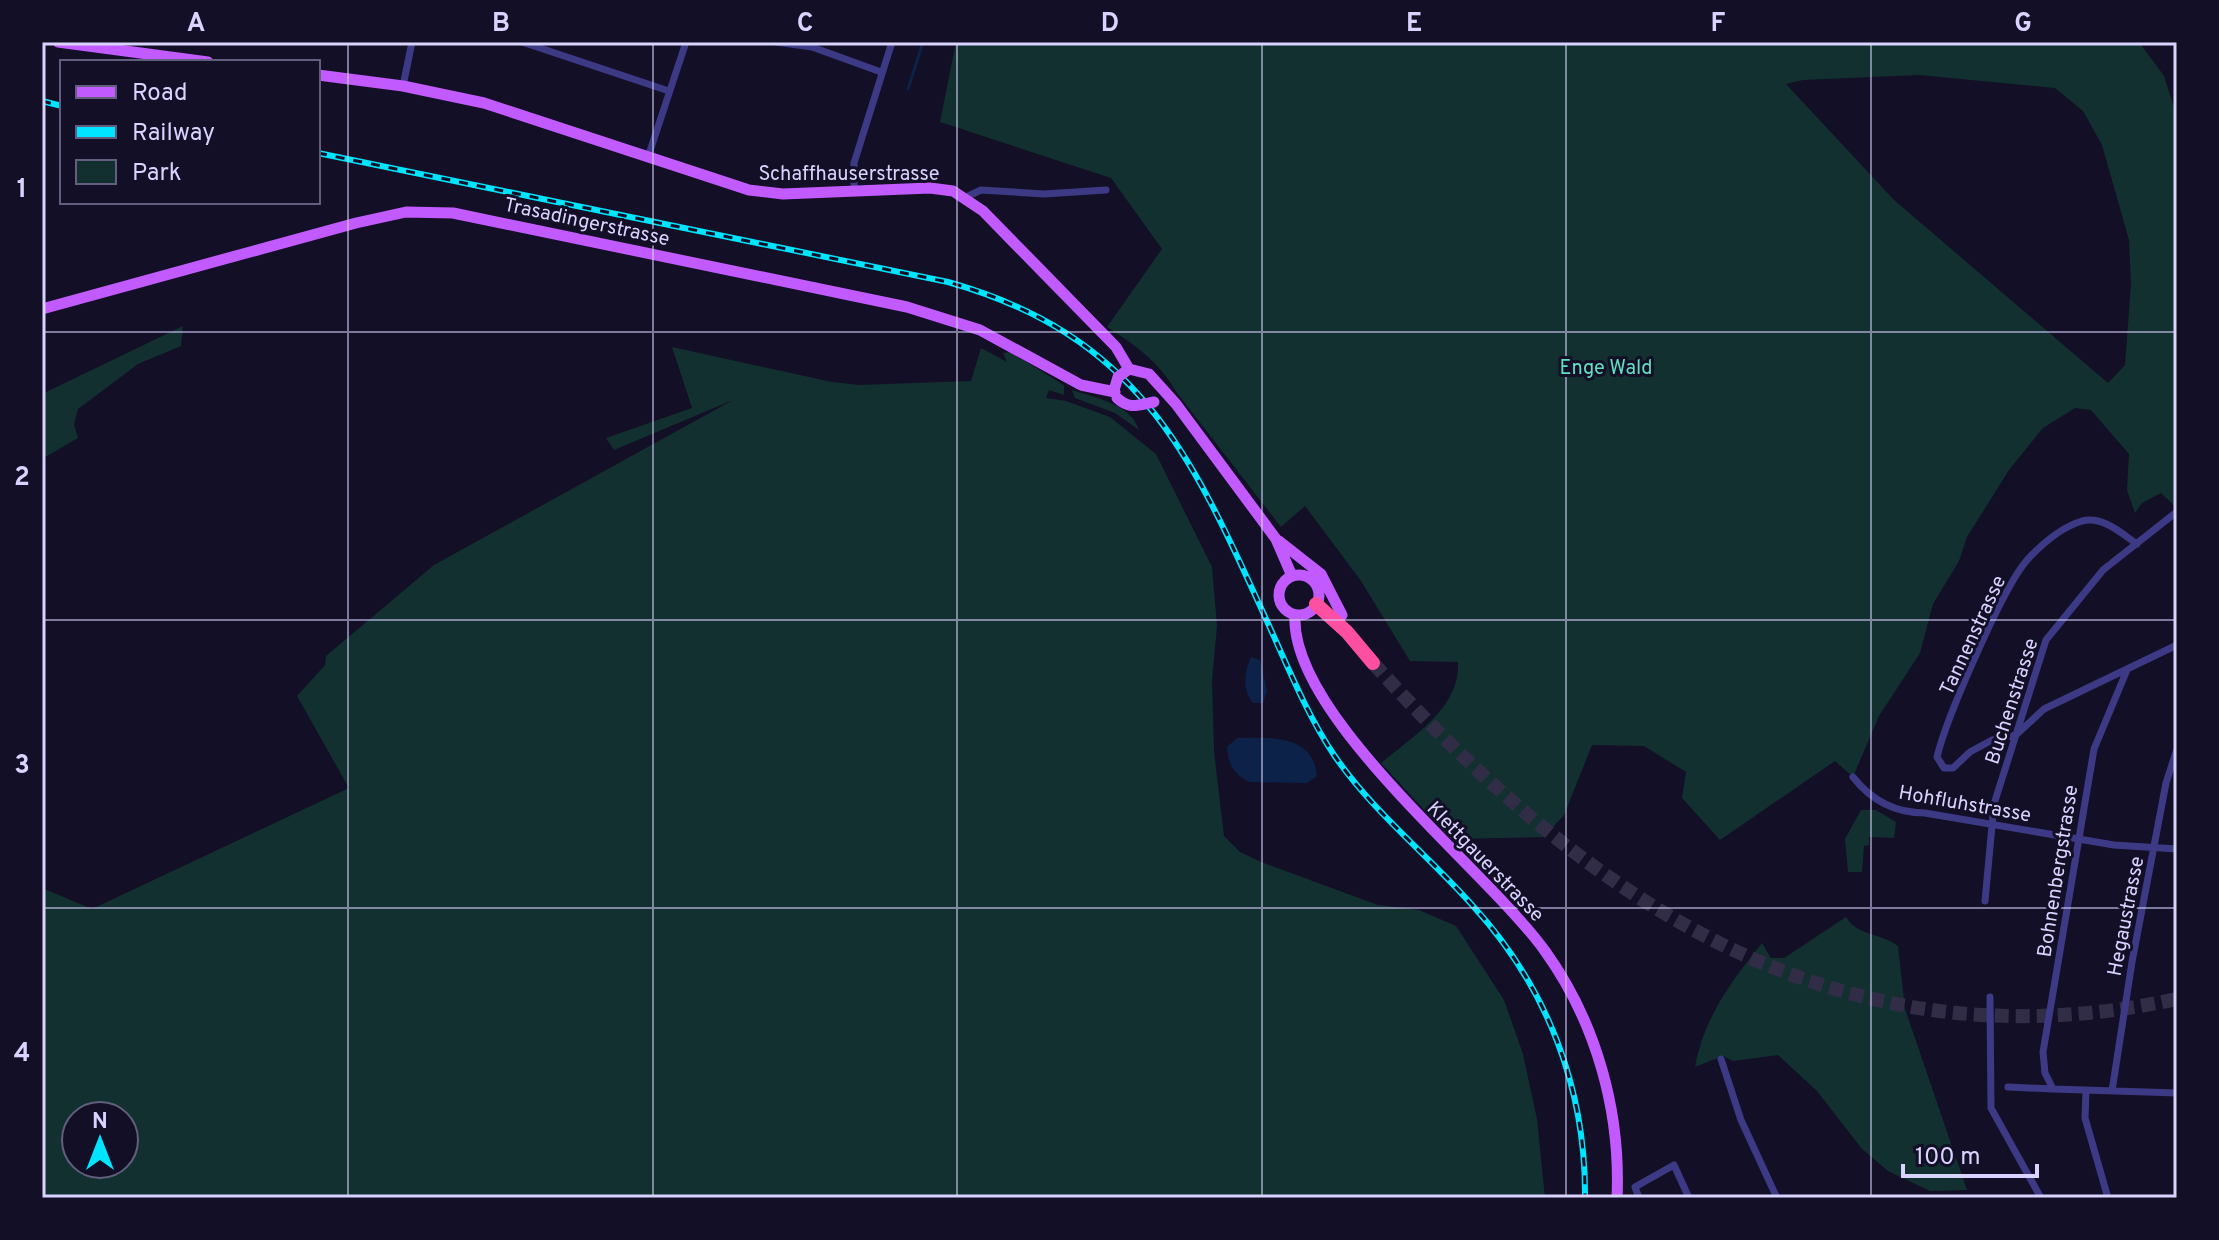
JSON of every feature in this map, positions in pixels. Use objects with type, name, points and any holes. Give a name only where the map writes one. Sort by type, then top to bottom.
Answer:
[{"type":"highway","points":[[1316,604],[1347,632],[1373,663]]},
{"type":"highway","points":[[1342,615],[1347,632]]},
{"type":"main road","points":[[58,42],[108,46],[196,60]]},
{"type":"main road","name":"Schaffhauserstrasse","points":[[320,75],[403,86],[526,115],[749,190],[783,194],[930,188],[966,197],[997,224],[1132,368]]},
{"type":"main road","name":"Trasadingerstrasse","points":[[42,309],[356,223],[406,212],[440,212],[541,229],[936,314],[1000,339],[1081,385],[1116,392],[1125,405],[1136,407],[1154,402],[1173,409],[1194,430]]},
{"type":"main road","points":[[1116,392],[1118,377],[1132,368],[1149,374],[1176,404],[1276,539],[1292,576]]},
{"type":"main road","points":[[1276,539],[1321,574],[1342,615]]},
{"type":"main road","points":[[1292,576],[1313,580],[1319,592],[1316,604],[1308,613],[1295,615],[1284,609],[1278,594],[1282,583],[1292,576]]},
{"type":"main road","name":"Klettgauerstrasse","points":[[1295,615],[1297,639],[1304,657],[1346,729],[1418,816],[1503,899],[1545,951],[1571,991],[1592,1035],[1606,1084],[1617,1160],[1617,1198]]},
{"type":"street","points":[[403,86],[412,42]]},
{"type":"street","points":[[522,42],[669,91]]},
{"type":"street","points":[[648,157],[686,42]]},
{"type":"street","points":[[776,42],[812,47],[881,72]]},
{"type":"street","points":[[854,191],[854,163],[892,42]]},
{"type":"street","points":[[966,197],[981,190],[1044,194],[1106,190]]},
{"type":"street","name":"Buchenstrasse","points":[[1985,901],[1992,824],[2046,640],[2103,570],[2174,514]]},
{"type":"street","name":"Tannenstrasse","points":[[2016,735],[1992,740],[1970,752],[1953,768],[1944,768],[1937,757],[1997,614],[2026,562],[2056,534],[2083,521],[2103,522],[2137,544]]},
{"type":"street","points":[[2016,735],[2044,709],[2177,645]]},
{"type":"street","name":"Bohnenbergstrasse","points":[[2051,1086],[2043,1052],[2077,839],[2094,749],[2127,670]]},
{"type":"street","name":"Hegaustrasse","points":[[2112,1091],[2132,962],[2166,783],[2177,749]]},
{"type":"street","name":"Hohfluhstrasse","points":[[1853,777],[1868,796],[1908,813],[2077,839],[2177,849]]},
{"type":"street","points":[[1990,997],[1991,1108],[2041,1198]]},
{"type":"street","points":[[1721,1059],[1741,1120],[1777,1198]]},
{"type":"street","points":[[2008,1087],[2051,1086],[2086,1091],[2177,1093]]},
{"type":"street","points":[[2086,1091],[2085,1118],[2108,1198]]},
{"type":"street","points":[[1639,1198],[1635,1187],[1674,1165],[1689,1198]]},
{"type":"green space","name":"Enge Wald","points":[[956,42],[2139,42],[2164,76],[2177,117],[2177,508],[2161,493],[2142,503],[2135,513],[2127,490],[2129,454],[2091,410],[2075,408],[2043,428],[2009,470],[1967,537],[1959,561],[1933,604],[1920,653],[1879,716],[1853,777],[1835,761],[1720,840],[1682,798],[1686,772],[1644,746],[1592,745],[1564,815],[1544,837],[1451,839],[1381,763],[1443,707],[1457,678],[1458,662],[1410,661],[1361,581],[1305,506],[1281,527],[1163,372],[1138,348],[1107,327],[1162,249],[1111,178],[940,122]],"holes":[[[1919,75],[2055,88],[2083,111],[2102,145],[2129,240],[2131,283],[2125,365],[2108,383],[1894,200],[1786,84],[1803,80]]]},
{"type":"green space","points":[[183,326],[181,346],[138,364],[78,409],[74,424],[78,438],[42,459],[42,394]]},
{"type":"green space","points":[[672,347],[832,382],[859,385],[971,381],[981,348],[1007,362],[1003,353],[1010,352],[1064,385],[1064,395],[1049,390],[1046,398],[1066,401],[1110,417],[1156,454],[1212,567],[1217,626],[1212,680],[1214,751],[1224,836],[1240,852],[1261,862],[1378,905],[1419,910],[1456,926],[1504,1000],[1523,1054],[1537,1119],[1545,1198],[42,1198],[42,888],[92,909],[349,788],[297,696],[325,665],[326,656],[434,565],[733,400],[614,450],[606,438],[692,408]]},
{"type":"green space","points":[[1072,390],[1121,408],[1135,421],[1139,430],[1115,413],[1075,398]]},
{"type":"green space","points":[[1861,810],[1876,810],[1896,822],[1894,838],[1869,837],[1869,845],[1864,846],[1862,872],[1848,872],[1845,839]]},
{"type":"green space","points":[[1846,917],[1856,928],[1898,946],[1905,1009],[1967,1190],[1930,1191],[1888,1171],[1862,1149],[1817,1091],[1778,1055],[1733,1061],[1723,1056],[1695,1067],[1712,1016],[1762,943],[1771,958],[1784,958]]},
{"type":"water","points":[[1251,657],[1260,660],[1267,691],[1263,703],[1253,703],[1247,692],[1246,675]]},
{"type":"water","points":[[1237,738],[1275,739],[1298,745],[1314,762],[1317,776],[1307,783],[1250,782],[1236,772],[1229,759],[1227,747]]},
{"type":"waterway","points":[[908,89],[923,42]]},
{"type":"tunnel","points":[[1373,663],[1456,749],[1542,827],[1634,894],[1730,948],[1832,988],[1940,1011],[2055,1015],[2177,999]]},
{"type":"railway","points":[[42,101],[60,106]]},
{"type":"railway","points":[[320,153],[948,282],[1015,306],[1070,336],[1116,372],[1154,413],[1187,460],[1216,512],[1292,678],[1334,755],[1383,814],[1473,906],[1522,970],[1557,1041],[1570,1079],[1584,1157],[1585,1198]]}]
